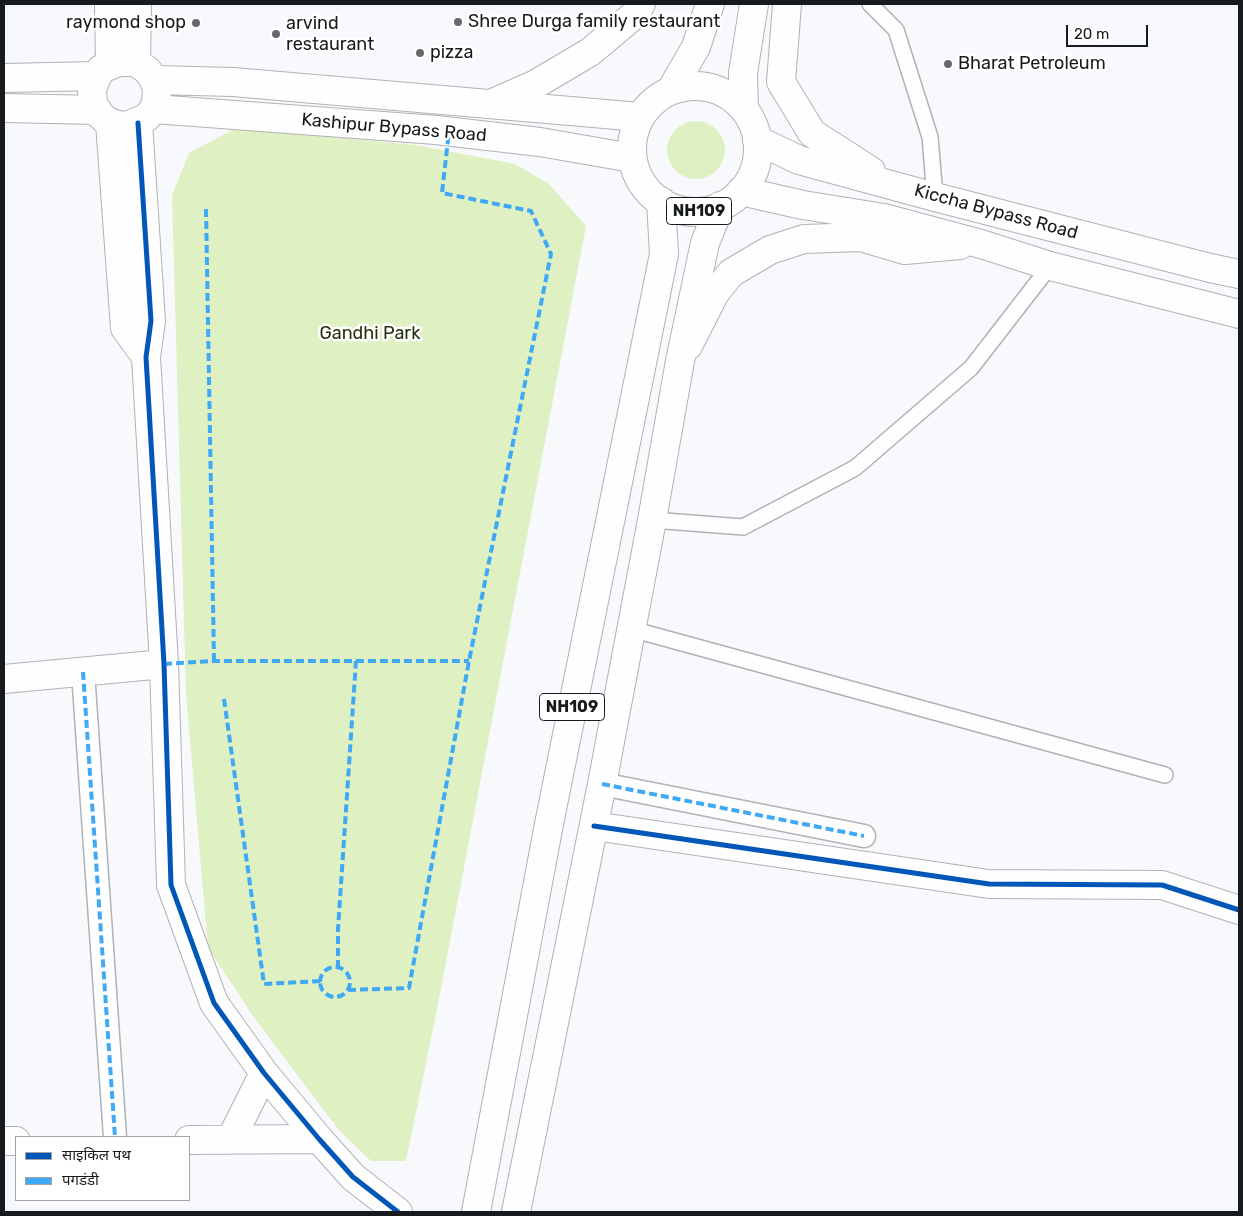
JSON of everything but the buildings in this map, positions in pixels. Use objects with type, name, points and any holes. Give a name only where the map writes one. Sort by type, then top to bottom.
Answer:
[{"type":"main road","points":[[109,4],[104,70],[92,90],[93,103],[104,116],[117,125],[127,126],[146,116],[156,100],[157,90],[145,71],[137,4]]},
{"type":"main road","points":[[492,104],[536,84],[590,52],[633,16],[641,4]]},
{"type":"main road","name":"NH109","points":[[671,90],[696,47],[710,4]]},
{"type":"main road","name":"NH109","points":[[744,108],[743,73],[754,4]]},
{"type":"main road","points":[[787,4],[781,82],[812,133],[894,185]]},
{"type":"main road","points":[[4,78],[104,70],[120,62],[145,71],[233,82],[640,117]]},
{"type":"main road","name":"NH109","points":[[516,1212],[594,826],[680,361],[705,243],[731,198],[755,169],[758,148],[755,127],[744,108],[729,95],[711,88],[690,86],[671,90],[654,101],[640,117],[632,137],[632,158],[642,183],[656,198],[673,208],[693,212],[713,209],[731,198]]},
{"type":"main road","points":[[449,131],[451,100]]},
{"type":"main road","points":[[4,108],[104,116]]},
{"type":"main road","points":[[104,116],[125,328],[146,357]]},
{"type":"main road","points":[[146,116],[151,320],[146,357],[164,664],[171,886],[214,1003],[264,1073],[319,1139],[353,1177],[398,1212]]},
{"type":"main road","name":"Kashipur Bypass Road","points":[[146,116],[449,131],[540,142],[632,158]]},
{"type":"main road","name":"Kiccha Bypass Road","points":[[757,140],[799,160],[935,197],[1239,274]]},
{"type":"main road","points":[[928,230],[935,197]]},
{"type":"main road","points":[[731,198],[803,205],[884,218],[981,244],[1050,266],[1239,314]]},
{"type":"main road","name":"NH109","points":[[476,1212],[548,824],[664,254],[662,201]]},
{"type":"main road","points":[[1050,266],[1060,229]]},
{"type":"main road","points":[[680,361],[715,293],[731,273],[770,250],[804,239],[861,237],[905,250],[981,244]]},
{"type":"main road","points":[[4,679],[164,664]]},
{"type":"main road","points":[[594,826],[989,884],[1162,885],[1239,910]]},
{"type":"main road","points":[[231,1139],[264,1073]]},
{"type":"main road","points":[[190,1140],[319,1139]]},
{"type":"street","points":[[83,672],[115,1136]]},
{"type":"street","points":[[602,784],[864,836]]},
{"type":"lane","points":[[870,4],[896,30],[930,137],[935,197]]},
{"type":"lane","points":[[652,520],[743,527],[855,468],[971,368],[1050,266]]},
{"type":"lane","points":[[631,629],[1165,775]]},
{"type":"green space","points":[[696,121],[707,123],[720,134],[725,150],[723,161],[712,174],[696,179],[685,177],[672,166],[667,150],[669,139],[680,126]]},
{"type":"green space","name":"Gandhi Park","points":[[236,128],[416,145],[515,164],[549,184],[586,226],[439,999],[406,1161],[371,1161],[338,1129],[253,1016],[208,948],[186,694],[172,195],[189,153]]},
{"type":"marked path","points":[[348,990],[409,988],[469,661],[551,254],[531,211],[442,193],[449,131]]},
{"type":"marked path","points":[[206,209],[214,661]]},
{"type":"marked path","points":[[164,664],[214,661],[469,661]]},
{"type":"marked path","points":[[338,968],[338,929],[356,661]]},
{"type":"marked path","points":[[83,672],[115,1136]]},
{"type":"marked path","points":[[224,699],[264,984],[320,981]]},
{"type":"marked path","points":[[602,784],[864,836]]},
{"type":"marked path","points":[[335,967],[341,968],[349,976],[350,982],[349,988],[341,996],[335,997],[329,996],[321,988],[320,982],[321,976],[329,968],[335,967]]},
{"type":"cycle path","points":[[138,123],[151,321],[146,357],[164,664],[171,885],[214,1003],[264,1073],[319,1139],[353,1177],[398,1212]]},
{"type":"cycle path","points":[[594,826],[989,884],[1162,885],[1239,910]]},
{"type":"place","name":"Shree Durga family restaurant","points":[[458,22]]},
{"type":"place","name":"raymond shop","points":[[196,23]]},
{"type":"place","name":"arvind restaurant","points":[[276,34]]},
{"type":"place","name":"pizza","points":[[420,53]]},
{"type":"place","name":"Bharat Petroleum","points":[[948,64]]}]
